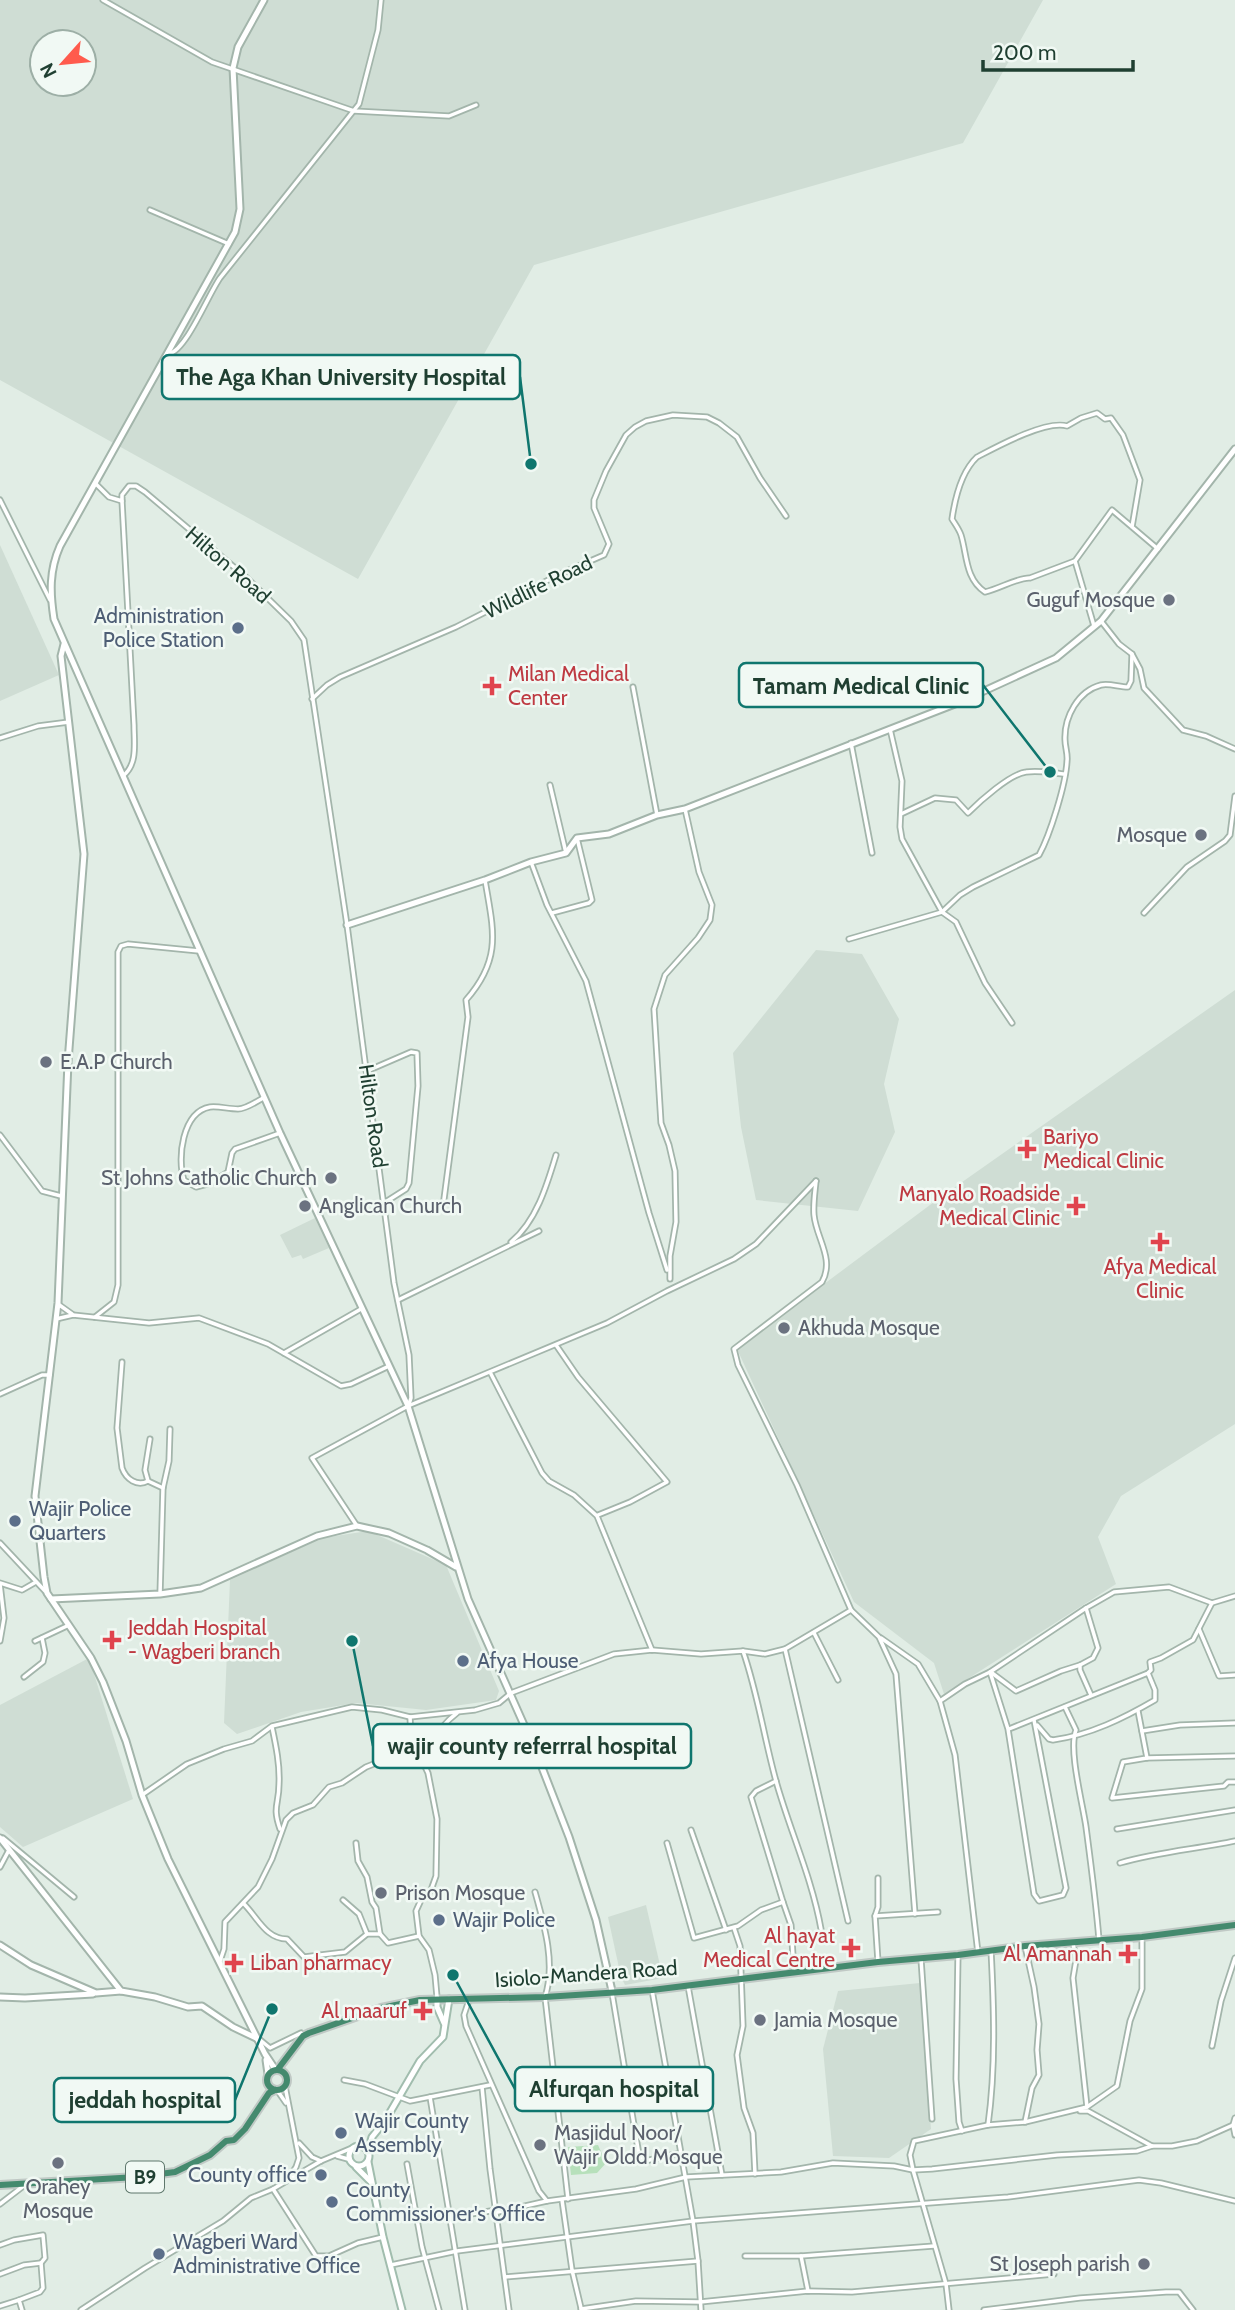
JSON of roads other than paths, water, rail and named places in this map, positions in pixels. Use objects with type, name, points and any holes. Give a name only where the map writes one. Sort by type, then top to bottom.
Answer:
[{"type":"highway","name":"Isiolo-Mandera Road","points":[[303,2036],[381,2008],[437,1998],[545,1997],[652,1990],[878,1962],[1073,1941],[1142,1937],[1235,1925]]},
{"type":"highway","points":[[268,2074],[289,2056],[303,2036]]},
{"type":"highway","points":[[285,2085],[289,2056]]},
{"type":"highway","points":[[276,2069],[286,2077]]},
{"type":"highway","name":"B9","points":[[261,2104],[268,2074]]},
{"type":"highway","points":[[267,2082],[276,2090]]},
{"type":"highway","name":"B9","points":[[0,2185],[137,2178],[175,2172],[210,2155],[226,2141],[234,2140],[245,2129],[269,2092],[285,2085]]},
{"type":"street","points":[[103,0],[212,62],[354,111],[449,116],[477,105]]},
{"type":"street","points":[[264,0],[238,47],[233,68],[240,209],[229,244],[69,529],[54,561],[50,585],[54,620],[280,1133],[408,1406],[456,1567],[569,1837],[596,1920],[612,1991],[639,2155],[646,2161],[680,2153]]},
{"type":"street","points":[[167,354],[174,353],[182,344],[220,278],[354,111],[363,96],[378,30],[381,0]]},
{"type":"street","points":[[150,210],[229,244]]},
{"type":"street","points":[[1132,527],[1140,480],[1123,435],[1111,418],[1105,419],[1097,413],[1067,426],[1045,426],[982,454],[971,462],[957,491],[952,519],[961,534],[970,572],[985,592],[1000,589],[1023,577],[1030,578],[1074,561],[1112,510],[1132,527],[1158,548]]},
{"type":"street","name":"Wildlife Road","points":[[312,699],[340,677],[444,632],[604,555],[609,544],[594,508],[594,500],[625,435],[646,421],[673,415],[706,417],[719,423],[737,437],[786,516]]},
{"type":"street","points":[[347,925],[485,880],[531,862],[566,853],[577,838],[608,834],[657,815],[685,809],[890,729],[1010,680],[1056,658],[1101,621],[1235,449]]},
{"type":"street","points":[[96,484],[109,497],[122,501],[134,725],[134,761],[130,770],[122,776]]},
{"type":"street","name":"Hilton Road","points":[[122,501],[122,495],[129,486],[136,486],[145,492],[247,578],[291,621],[304,640],[347,925],[398,1300],[410,1365],[411,1398],[408,1406]]},
{"type":"street","points":[[0,500],[51,602]]},
{"type":"street","points":[[1074,561],[1094,626]]},
{"type":"street","points":[[1101,621],[1119,644],[1132,654],[1140,669],[1144,688],[1183,730],[1206,736],[1235,749]]},
{"type":"street","points":[[47,1592],[35,1496],[58,1303],[68,1062],[84,854],[61,656],[64,644]]},
{"type":"street","points":[[849,939],[942,912],[973,887],[1039,855],[1068,762],[1066,729],[1078,698],[1103,684],[1128,687],[1131,681],[1132,654]]},
{"type":"street","points":[[633,687],[657,815]]},
{"type":"street","points":[[0,738],[38,726],[69,722]]},
{"type":"street","points":[[890,729],[902,780],[902,839],[942,912],[956,922],[985,983],[1012,1023]]},
{"type":"street","points":[[851,743],[872,853]]},
{"type":"street","points":[[901,814],[935,798],[956,800],[968,813],[1018,774],[1028,771],[1065,774]]},
{"type":"street","points":[[550,785],[566,853]]},
{"type":"street","points":[[1144,913],[1187,867],[1230,835],[1235,796]]},
{"type":"street","points":[[667,1291],[676,1222],[675,1171],[661,1123],[654,1009],[665,975],[698,938],[710,920],[712,905],[699,872],[685,809]]},
{"type":"street","points":[[552,914],[592,900],[577,838]]},
{"type":"street","points":[[531,862],[552,914],[586,981],[649,1213],[670,1279]]},
{"type":"street","points":[[444,1199],[468,1017],[466,1000],[479,985],[493,949],[494,929],[485,880]]},
{"type":"street","points":[[95,1317],[114,1302],[118,1284],[118,953],[121,946],[128,944],[201,952]]},
{"type":"street","points":[[366,1071],[411,1052],[417,1053],[418,1086],[408,1183],[406,1188],[384,1203]]},
{"type":"street","points":[[265,1097],[239,1109],[211,1107],[198,1113],[182,1145],[180,1160],[184,1180],[196,1187],[218,1180],[229,1172],[235,1149],[280,1133]]},
{"type":"street","points":[[0,1135],[42,1191],[61,1196]]},
{"type":"street","points":[[507,1246],[518,1237],[532,1216],[556,1155]]},
{"type":"street","points":[[357,1525],[312,1458],[408,1406],[607,1323],[734,1259],[756,1244],[816,1181],[814,1216],[827,1258],[826,1275],[822,1282],[734,1349],[738,1365],[797,1485],[851,1610],[879,1637],[918,1664],[940,1701],[955,1755],[978,1952]]},
{"type":"street","points":[[398,1300],[538,1231]]},
{"type":"street","points":[[58,1303],[74,1315]]},
{"type":"street","points":[[284,1353],[362,1309]]},
{"type":"street","points":[[56,1319],[74,1315],[149,1323],[199,1318],[241,1333],[284,1353],[341,1385],[351,1384],[389,1366]]},
{"type":"street","points":[[556,1345],[578,1377],[667,1482],[597,1516]]},
{"type":"street","points":[[122,1362],[117,1427],[122,1468],[133,1481],[142,1484],[148,1481]]},
{"type":"street","points":[[491,1373],[542,1473],[574,1495],[597,1516],[652,1650]]},
{"type":"street","points":[[0,1394],[42,1375],[51,1375]]},
{"type":"street","points":[[160,1594],[163,1488],[169,1461],[170,1429]]},
{"type":"street","points":[[150,1439],[145,1470],[148,1481],[163,1488]]},
{"type":"street","points":[[51,1599],[160,1594],[201,1588],[317,1536],[357,1525],[389,1533],[456,1567]]},
{"type":"street","points":[[0,1543],[47,1592],[92,1658],[126,1741],[142,1795],[167,1859],[265,2054],[276,2069]]},
{"type":"street","points":[[0,1641],[4,1618],[0,1584],[22,1590],[36,1582]]},
{"type":"street","points":[[940,1701],[1114,1592],[1176,1589],[1212,1602],[1235,1596]]},
{"type":"street","points":[[1008,1729],[1148,1673],[1151,1670],[1150,1662],[1193,1640],[1212,1602]]},
{"type":"street","points":[[990,1672],[1016,1691],[1093,1658],[1098,1648],[1086,1608]]},
{"type":"street","points":[[142,1795],[187,1764],[252,1741],[272,1726],[352,1707],[382,1710],[410,1717],[458,1712],[499,1703],[511,1693],[614,1654],[652,1650],[701,1654],[743,1651],[765,1654],[785,1649],[851,1610]]},
{"type":"street","points":[[35,1640],[69,1625]]},
{"type":"street","points":[[1199,1628],[1208,1656],[1219,1676],[1235,1675]]},
{"type":"street","points":[[814,1633],[838,1680]]},
{"type":"street","points":[[879,1637],[896,1674],[915,1914]]},
{"type":"street","points":[[24,1677],[43,1662],[45,1653],[42,1638]]},
{"type":"street","points":[[785,1649],[848,1921]]},
{"type":"street","points":[[743,1651],[761,1712],[776,1782],[809,1880],[821,1929]]},
{"type":"street","points":[[1080,1665],[1091,1695]]},
{"type":"street","points":[[990,1672],[1008,1729],[1035,1897],[1039,1901],[1063,1895],[1066,1888],[1034,1720]]},
{"type":"street","points":[[1034,1720],[1049,1739],[1059,1740],[1138,1711],[1155,1700],[1155,1690],[1148,1673]]},
{"type":"street","points":[[1065,1707],[1076,1730],[1074,1735],[1099,1940]]},
{"type":"street","points":[[1138,1711],[1147,1758]]},
{"type":"street","points":[[411,1737],[434,1736],[446,1721],[458,1712]]},
{"type":"street","points":[[410,1717],[411,1737],[428,1773],[437,1819],[436,1876],[416,1910],[419,1936],[429,1951],[435,1975],[438,2007],[444,2022]]},
{"type":"street","points":[[1142,1731],[1180,1725],[1235,1723]]},
{"type":"street","points":[[272,1726],[279,1788],[275,1802],[276,1815],[281,1831]]},
{"type":"street","points":[[219,1963],[224,1949],[225,1922],[244,1904],[263,1878],[286,1820],[293,1813],[313,1805],[329,1787],[342,1783],[366,1767],[402,1753],[411,1737]]},
{"type":"street","points":[[1235,1756],[1147,1758],[1123,1762],[1112,1798],[1224,1786],[1228,1782],[1235,1782]]},
{"type":"street","points":[[776,1782],[756,1791],[751,1797],[791,1925],[795,1973]]},
{"type":"street","points":[[1118,1829],[1235,1811]]},
{"type":"street","points":[[691,1830],[726,1930]]},
{"type":"street","points":[[0,1837],[121,1991]]},
{"type":"street","points":[[0,1837],[74,1897]]},
{"type":"street","points":[[1120,1863],[1141,1856],[1175,1853],[1235,1841]]},
{"type":"street","points":[[356,1843],[358,1861],[368,1877],[380,1934],[388,1943],[419,1936]]},
{"type":"street","points":[[667,1843],[694,1938],[734,1928],[761,1910],[783,1902]]},
{"type":"street","points":[[0,1867],[9,1850]]},
{"type":"street","points":[[878,1878],[878,1907],[875,1916],[878,1962]]},
{"type":"street","points":[[534,1892],[547,1938],[548,1987],[545,1997],[568,2199]]},
{"type":"street","points":[[343,1900],[359,1914],[367,1934]]},
{"type":"street","points":[[244,1904],[269,1935],[277,1939],[287,1939],[304,1957],[345,1952],[367,1934],[380,1934]]},
{"type":"street","points":[[875,1916],[938,1912]]},
{"type":"street","points":[[734,1928],[740,1946],[743,2029],[737,2055],[744,2108],[753,2133],[755,2174]]},
{"type":"street","points":[[949,2310],[946,2284],[913,2170],[910,2155],[914,2141],[988,2125],[1025,2122],[1087,2107],[1117,2086],[1130,2021],[1142,1989],[1142,1937]]},
{"type":"street","points":[[1073,1941],[1076,1960],[1073,1978],[1087,2107]]},
{"type":"street","points":[[0,1945],[31,1965],[96,1993]]},
{"type":"street","points":[[1025,1946],[1040,2024],[1037,2050],[1039,2075],[1032,2088],[1025,2122]]},
{"type":"street","points":[[988,2125],[992,2099],[994,2013],[991,1950]]},
{"type":"street","points":[[958,1955],[956,2079],[962,2131]]},
{"type":"street","points":[[1212,2046],[1221,2001],[1235,1958]]},
{"type":"street","points":[[920,1959],[932,2119]]},
{"type":"street","points":[[688,1984],[722,2176]]},
{"type":"street","points":[[652,1990],[693,2221],[701,2310]]},
{"type":"street","points":[[0,1997],[25,1998],[121,1991],[188,2007],[202,2006],[270,2049],[301,2033],[303,2036]]},
{"type":"street","points":[[470,1998],[464,2015],[466,2026],[539,2191],[547,2201]]},
{"type":"street","points":[[402,2310],[389,2266],[371,2182],[368,2152],[372,2137],[420,2061],[443,2037],[449,1999]]},
{"type":"street","points":[[265,2054],[268,2074]]},
{"type":"street","points":[[344,2080],[365,2084],[410,2102],[491,2085]]},
{"type":"street","points":[[285,2085],[299,2158],[288,2180]]},
{"type":"street","points":[[482,2087],[509,2310]]},
{"type":"street","points":[[276,2090],[288,2108]]},
{"type":"street","points":[[430,2097],[465,2310]]},
{"type":"street","points":[[1073,2110],[1088,2111],[1152,2146]]},
{"type":"street","points":[[1235,2118],[1235,2136]]},
{"type":"street","points":[[451,2217],[636,2189],[686,2178],[755,2174],[833,2163],[894,2166],[913,2170],[1057,2155],[1137,2151],[1152,2146],[1172,2146],[1197,2141],[1233,2124]]},
{"type":"street","points":[[81,2310],[145,2267],[223,2221],[251,2198],[372,2137]]},
{"type":"street","points":[[297,2141],[312,2157],[321,2161]]},
{"type":"street","points":[[355,2147],[368,2152]]},
{"type":"street","points":[[348,2159],[355,2147]]},
{"type":"street","points":[[335,2155],[348,2159],[371,2182]]},
{"type":"street","points":[[354,2166],[368,2162]]},
{"type":"street","points":[[407,2164],[425,2256],[439,2310]]},
{"type":"street","points":[[389,2266],[457,2251],[693,2221],[1008,2197],[1139,2180],[1235,2201]]},
{"type":"street","points":[[0,2204],[27,2183]]},
{"type":"street","points":[[272,2189],[316,2256],[329,2256],[358,2243],[383,2237]]},
{"type":"street","points":[[562,2200],[581,2310],[636,2301],[700,2302],[807,2291],[852,2292],[1055,2274]]},
{"type":"street","points":[[0,2245],[43,2235],[43,2288],[40,2292],[0,2306]]},
{"type":"street","points":[[745,2256],[800,2256],[934,2246]]},
{"type":"street","points":[[800,2256],[807,2291]]},
{"type":"street","points":[[505,2277],[698,2261]]},
{"type":"street","points":[[0,2274],[24,2265],[41,2263]]},
{"type":"street","points":[[984,2310],[1080,2298],[1166,2292],[1179,2292],[1193,2310]]},
{"type":"street","points":[[19,2300],[22,2310]]},
{"type":"street","points":[[657,2302],[658,2310]]},
{"type":"place","name":"The Aga Khan University Hospital","points":[[531,464]]},
{"type":"place","name":"Guguf Mosque","points":[[1169,600]]},
{"type":"place","name":"Administration Police Station","points":[[238,628]]},
{"type":"place","name":"Milan Medical Center","points":[[492,686]]},
{"type":"place","name":"Tamam Medical Clinic","points":[[1050,772]]},
{"type":"place","name":"Mosque","points":[[1201,835]]},
{"type":"place","name":"E.A.P Church","points":[[46,1062]]},
{"type":"place","name":"Bariyo Medical Clinic","points":[[1027,1149]]},
{"type":"place","name":"St Johns Catholic Church","points":[[331,1178]]},
{"type":"place","name":"Anglican Church","points":[[305,1206]]},
{"type":"place","name":"Manyalo Roadside Medical Clinic","points":[[1076,1206]]},
{"type":"place","name":"Afya Medical Clinic","points":[[1160,1242]]},
{"type":"place","name":"Akhuda Mosque","points":[[784,1328]]},
{"type":"place","name":"Wajir Police Quarters","points":[[15,1521]]},
{"type":"place","name":"Jeddah Hospital - Wagberi branch","points":[[112,1640]]},
{"type":"place","name":"wajir county referrral hospital","points":[[352,1641]]},
{"type":"place","name":"Afya House","points":[[463,1661]]},
{"type":"place","name":"Prison Mosque","points":[[381,1893]]},
{"type":"place","name":"Wajir Police","points":[[439,1920]]},
{"type":"place","name":"Al hayat Medical Centre","points":[[851,1948]]},
{"type":"place","name":"Al Amannah","points":[[1128,1954]]},
{"type":"place","name":"Liban pharmacy","points":[[234,1963]]},
{"type":"place","name":"Alfurqan hospital","points":[[453,1975]]},
{"type":"place","name":"jeddah hospital","points":[[272,2009]]},
{"type":"place","name":"Al maaruf","points":[[423,2011]]},
{"type":"place","name":"Jamia Mosque","points":[[760,2020]]},
{"type":"place","name":"Wajir County Assembly","points":[[341,2133]]},
{"type":"place","name":"Masjidul Noor/ Wajir Oldd Mosque","points":[[540,2145]]},
{"type":"place","name":"Orahey Mosque","points":[[58,2163]]},
{"type":"place","name":"County office","points":[[321,2175]]},
{"type":"place","name":"County Commissioner's Office","points":[[332,2202]]},
{"type":"place","name":"Wagberi Ward Administrative Office","points":[[159,2254]]},
{"type":"place","name":"St Joseph parish","points":[[1144,2264]]}]
